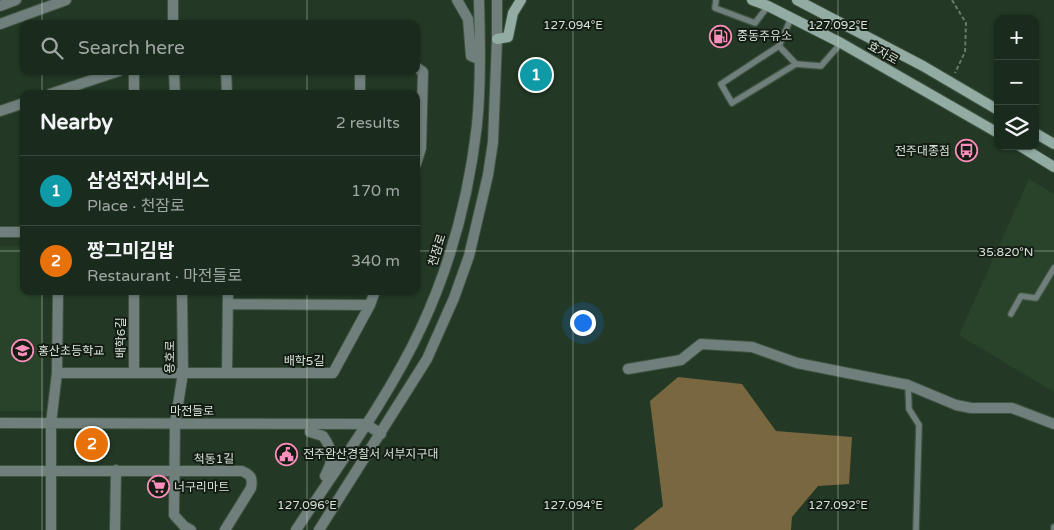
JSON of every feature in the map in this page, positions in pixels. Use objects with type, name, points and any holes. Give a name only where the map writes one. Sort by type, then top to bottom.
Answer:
[{"type":"main road","points":[[497,39],[508,37],[513,13],[521,0]]},
{"type":"main road","name":"효자로","points":[[752,0],[768,6],[841,43],[994,131]]},
{"type":"main road","name":"효자로","points":[[797,0],[914,62],[994,108]]},
{"type":"main road","points":[[1039,135],[1054,144]]},
{"type":"main road","points":[[1026,150],[1054,167]]},
{"type":"street","points":[[0,6],[16,0]]},
{"type":"street","points":[[0,24],[66,0]]},
{"type":"street","points":[[173,0],[173,20]]},
{"type":"street","points":[[457,0],[468,19],[471,56],[480,60]]},
{"type":"street","name":"천잠로","points":[[296,530],[366,424],[400,368],[420,329],[448,260],[466,192],[477,124],[480,0]]},
{"type":"street","points":[[319,530],[427,359],[454,298],[469,256],[488,175],[492,142],[497,0]]},
{"type":"street","points":[[420,70],[423,72],[420,151]]},
{"type":"street","points":[[64,90],[107,75]]},
{"type":"street","points":[[134,75],[134,90]]},
{"type":"street","points":[[174,75],[176,90]]},
{"type":"street","points":[[226,75],[227,90]]},
{"type":"street","points":[[360,75],[360,90]]},
{"type":"street","points":[[0,110],[20,104]]},
{"type":"street","points":[[0,232],[20,232]]},
{"type":"street","name":"배학6길","points":[[134,295],[134,373]]},
{"type":"street","name":"용호로","points":[[174,472],[175,423],[183,373],[182,295]]},
{"type":"street","points":[[227,373],[228,295]]},
{"type":"street","points":[[228,304],[370,305],[374,295]]},
{"type":"street","points":[[50,530],[51,424],[57,373],[58,297]]},
{"type":"street","name":"배학5길","points":[[183,373],[334,373],[370,305]]},
{"type":"street","points":[[628,368],[680,360],[701,344],[752,347],[797,363],[908,385],[956,405],[971,408],[1012,408],[1054,424]]},
{"type":"street","name":"배학6길","points":[[57,373],[183,373]]},
{"type":"street","name":"마전들로","points":[[0,424],[366,424]]},
{"type":"street","points":[[310,424],[310,432],[323,436],[332,449],[331,464],[323,478],[328,482]]},
{"type":"street","points":[[366,424],[381,434]]},
{"type":"street","points":[[116,470],[116,530]]},
{"type":"street","name":"척동1길","points":[[0,471],[242,471],[250,474],[253,480],[251,488],[225,530]]},
{"type":"street","points":[[174,472],[174,515],[184,526],[191,530]]},
{"type":"lane","points":[[716,0],[715,8],[755,23],[768,6]]},
{"type":"lane","points":[[791,18],[779,46],[721,84],[732,104],[796,64],[821,66],[841,43]]},
{"type":"lane","points":[[779,46],[796,64]]},
{"type":"lane","points":[[1011,314],[1021,296],[1036,298],[1054,268]]},
{"type":"lane","points":[[908,385],[909,409],[919,425],[916,530]]},
{"type":"path","points":[[950,82],[966,52],[966,23],[952,0]]},
{"type":"shaded area","points":[[1029,179],[1054,194],[1054,392],[959,335]]},
{"type":"shaded area","name":"홍산초등학교","points":[[0,246],[20,246],[20,295],[43,295],[44,411],[0,411]]},
{"type":"shaded area","points":[[678,377],[742,384],[776,431],[852,437],[849,484],[818,486],[792,517],[791,530],[633,530],[663,506],[650,401]]},
{"type":"place","name":"중동주유소","points":[[721,36]]},
{"type":"place","name":"삼성전자서비스","points":[[536,75]]},
{"type":"place","name":"전주대종점","points":[[966,151]]},
{"type":"place","name":"홍산초등학교","points":[[22,351]]},
{"type":"place","name":"짱그미김밥","points":[[92,444]]},
{"type":"place","name":"전주완산경찰서 서부지구대","points":[[287,454]]},
{"type":"place","name":"너구리마트","points":[[158,487]]}]
